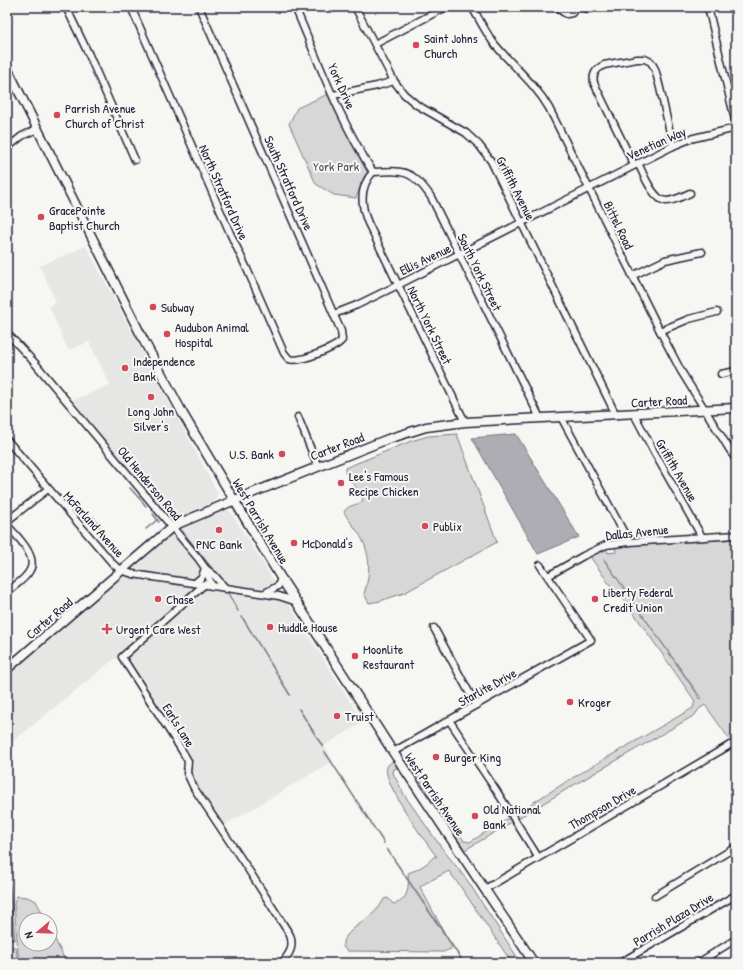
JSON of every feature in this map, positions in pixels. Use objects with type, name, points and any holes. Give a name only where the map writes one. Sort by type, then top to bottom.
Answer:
[{"type":"main road","name":"West Parrish Avenue","points":[[7,69],[150,354],[234,500],[287,588],[393,752],[534,963]]},
{"type":"main road","name":"Carter Road","points":[[7,669],[123,571],[172,527],[318,466],[408,432],[437,425],[465,422],[736,408]]},
{"type":"street","points":[[66,7],[89,55],[135,160]]},
{"type":"street","name":"North Stratford Drive","points":[[131,7],[284,353],[289,359],[293,360],[315,354]]},
{"type":"street","name":"South Stratford Drive","points":[[199,7],[342,331],[342,340],[336,346],[315,354]]},
{"type":"street","name":"York Drive","points":[[295,7],[332,95],[366,162],[373,172]]},
{"type":"street","name":"Griffith Avenue","points":[[355,7],[394,81],[410,100],[458,128],[480,145],[491,161],[616,414]]},
{"type":"street","points":[[375,44],[446,7]]},
{"type":"street","name":"Bittel Road","points":[[472,7],[493,42],[541,95],[681,371],[736,460]]},
{"type":"street","points":[[558,7],[562,12],[568,14],[572,12],[575,7]]},
{"type":"street","points":[[580,7],[589,9],[597,7]]},
{"type":"street","points":[[708,7],[736,124]]},
{"type":"street","points":[[673,146],[654,65],[645,59],[618,62],[599,67],[593,78],[599,94],[636,164],[652,190],[658,198],[665,201],[690,193]]},
{"type":"street","points":[[332,95],[394,81]]},
{"type":"street","name":"Venetian Way","points":[[589,188],[690,139],[736,128]]},
{"type":"street","points":[[7,148],[22,136],[37,129]]},
{"type":"street","name":"South York Street","points":[[373,172],[405,172],[417,179],[431,197],[540,418]]},
{"type":"street","name":"North York Street","points":[[373,172],[363,193],[363,211],[465,422]]},
{"type":"street","name":"Ellis Avenue","points":[[334,314],[357,305],[398,285],[589,188]]},
{"type":"street","points":[[632,276],[665,260],[702,252]]},
{"type":"street","points":[[660,331],[689,319],[717,312]]},
{"type":"street","name":"Old Henderson Road","points":[[7,333],[32,359],[205,568],[209,585]]},
{"type":"street","points":[[721,374],[736,371]]},
{"type":"street","name":"Griffith Avenue","points":[[634,414],[702,537]]},
{"type":"street","points":[[298,417],[318,466]]},
{"type":"street","points":[[561,417],[629,542]]},
{"type":"street","name":"McFarland Avenue","points":[[7,440],[114,566],[133,574],[209,585]]},
{"type":"street","points":[[7,521],[48,489]]},
{"type":"street","points":[[7,525],[25,546],[31,556],[32,561],[30,571],[27,575],[7,592]]},
{"type":"street","name":"Dallas Avenue","points":[[548,576],[599,548],[613,544],[736,535]]},
{"type":"street","points":[[540,565],[548,576]]},
{"type":"street","points":[[196,582],[202,577],[205,568],[226,588]]},
{"type":"street","name":"Starlite Drive","points":[[393,752],[591,640],[548,576]]},
{"type":"street","points":[[265,594],[278,586],[281,578]]},
{"type":"street","points":[[209,585],[286,598],[297,602]]},
{"type":"street","name":"Earls Lane","points":[[209,585],[122,656],[188,761],[186,773],[194,788],[290,935],[292,950],[282,963]]},
{"type":"street","points":[[265,594],[287,588]]},
{"type":"street","points":[[434,628],[476,705]]},
{"type":"street","points":[[449,720],[500,795],[538,857]]},
{"type":"street","name":"Thompson Drive","points":[[485,889],[730,745]]},
{"type":"street","points":[[655,896],[736,847]]},
{"type":"street","name":"Parrish Plaza Drive","points":[[620,963],[736,895]]},
{"type":"street","points":[[698,963],[736,939]]},
{"type":"shaded area","points":[[86,246],[217,492],[216,499],[212,502],[171,521],[73,400],[110,385],[89,342],[68,350],[49,306],[56,302],[40,266]]},
{"type":"shaded area","points":[[516,434],[579,537],[538,554],[472,438]]},
{"type":"shaded area","points":[[221,510],[230,511],[363,722],[324,746],[333,761],[223,826],[118,656],[7,746],[7,673],[169,534],[181,526]]},
{"type":"shaded area","points":[[7,857],[15,940],[7,940]]},
{"type":"green space","name":"York Park","points":[[328,94],[368,174],[362,182],[356,198],[334,195],[316,184],[289,124],[297,108]]},
{"type":"green space","points":[[457,434],[497,542],[404,593],[369,603],[364,594],[369,570],[365,547],[358,532],[344,512],[346,509],[363,500],[345,472],[345,468],[411,441],[428,436]]},
{"type":"green space","points":[[736,537],[736,748],[705,705],[699,709],[695,715],[465,850],[410,764],[394,769],[393,773],[405,796],[441,847],[467,880],[521,963],[512,963],[449,871],[420,887],[451,945],[451,949],[443,952],[347,951],[343,947],[343,941],[353,929],[370,917],[384,899],[388,898],[393,904],[402,900],[408,888],[408,873],[426,864],[435,856],[437,857],[406,812],[391,785],[387,774],[388,765],[411,755],[464,841],[470,842],[582,772],[693,708],[695,701],[628,605],[610,585],[589,555],[606,548],[608,553],[616,552],[615,546]],"holes":[[[604,559],[639,609],[604,560]],[[639,609],[701,698],[699,699]]]},
{"type":"green space","points":[[17,896],[27,897],[36,901],[42,912],[18,912],[18,951],[14,904]]},
{"type":"green space","points":[[58,946],[66,962],[34,963],[31,958],[30,963],[19,963],[18,952],[58,952]]},
{"type":"green space","points":[[7,947],[16,947],[18,963],[7,963]]},
{"type":"waterway","points":[[130,488],[146,506]]},
{"type":"waterway","points":[[153,514],[159,522]]},
{"type":"waterway","points":[[93,517],[107,539]]},
{"type":"waterway","points":[[146,529],[157,520]]},
{"type":"waterway","points":[[182,531],[214,571]]},
{"type":"waterway","points":[[113,546],[118,552]]},
{"type":"waterway","points":[[228,593],[238,611]]},
{"type":"waterway","points":[[242,617],[290,695]]},
{"type":"waterway","points":[[299,709],[323,747]]},
{"type":"waterway","points":[[325,752],[384,843]]},
{"type":"waterway","points":[[387,849],[464,963]]},
{"type":"place","name":"Saint Johns Church","points":[[416,45]]},
{"type":"place","name":"Parrish Avenue Church of Christ","points":[[57,115]]},
{"type":"place","name":"GracePointe Baptist Church","points":[[41,217]]},
{"type":"place","name":"Subway","points":[[153,307]]},
{"type":"place","name":"Audubon Animal Hospital","points":[[167,334]]},
{"type":"place","name":"Independence Bank","points":[[125,368]]},
{"type":"place","name":"Long John Silver's","points":[[151,397]]},
{"type":"place","name":"U.S. Bank","points":[[282,454]]},
{"type":"place","name":"Lee's Famous Recipe Chicken","points":[[341,483]]},
{"type":"place","name":"Publix","points":[[425,526]]},
{"type":"place","name":"PNC Bank","points":[[219,530]]},
{"type":"place","name":"McDonald's","points":[[294,543]]},
{"type":"place","name":"Chase","points":[[158,599]]},
{"type":"place","name":"Liberty Federal Credit Union","points":[[595,599]]},
{"type":"place","name":"Huddle House","points":[[270,627]]},
{"type":"place","name":"Urgent Care West","points":[[107,629]]},
{"type":"place","name":"Moonlite Restaurant","points":[[355,656]]},
{"type":"place","name":"Kroger","points":[[570,702]]},
{"type":"place","name":"Truist","points":[[337,716]]},
{"type":"place","name":"Burger King","points":[[436,757]]},
{"type":"place","name":"Old National Bank","points":[[475,816]]}]
